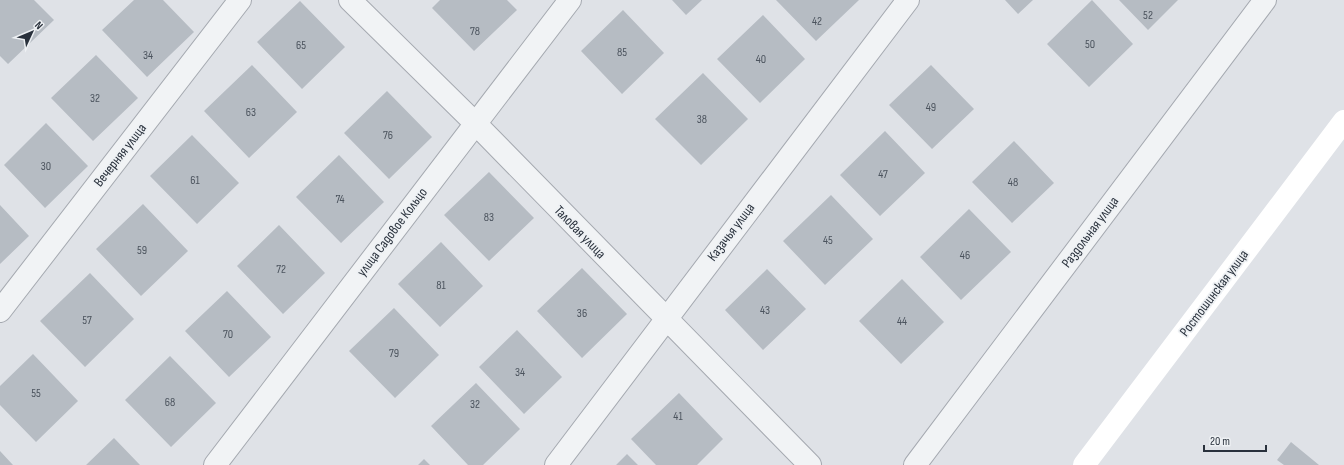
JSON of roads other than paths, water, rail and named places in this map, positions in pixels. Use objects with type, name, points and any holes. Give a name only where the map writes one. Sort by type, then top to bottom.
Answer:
[{"type":"main road","name":"Ростошинская улица","points":[[1084,465],[1344,121]]},
{"type":"street","name":"Вечерняя улица","points":[[0,311],[240,0]]},
{"type":"street","name":"Таловая улица","points":[[350,0],[475,123],[665,319],[810,465]]},
{"type":"street","name":"улица Садовое Кольцо","points":[[215,465],[570,0]]},
{"type":"street","name":"Казачья улица","points":[[556,465],[665,319],[908,0]]},
{"type":"street","name":"Раздольная улица","points":[[915,465],[1265,0]]}]
